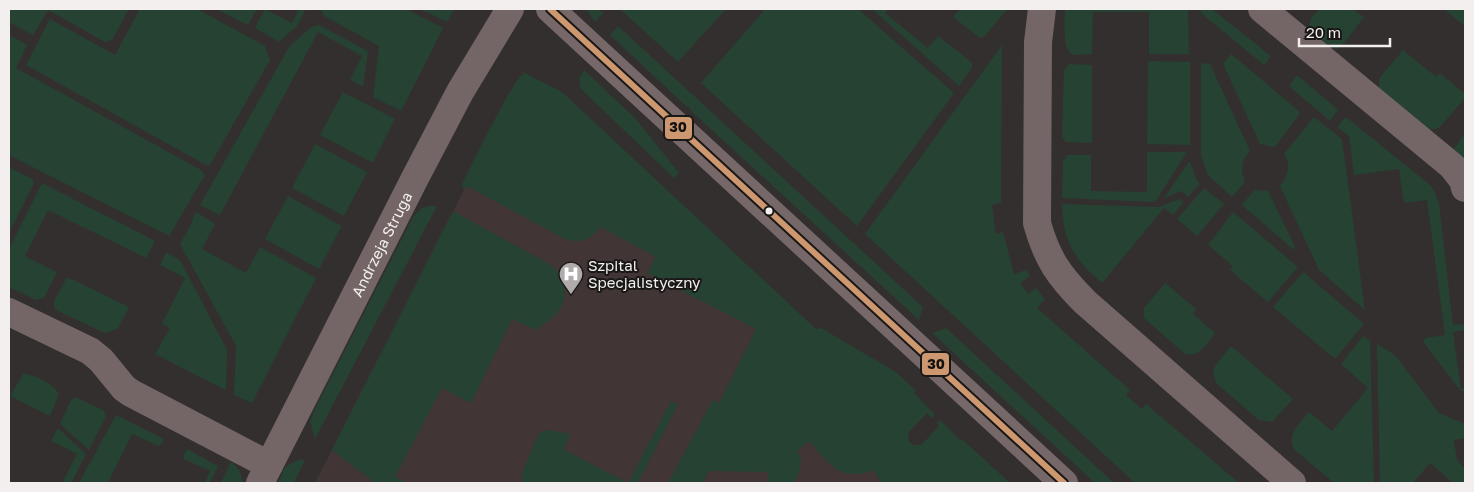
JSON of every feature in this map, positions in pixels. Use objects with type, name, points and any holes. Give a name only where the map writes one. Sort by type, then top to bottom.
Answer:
[{"type":"street","name":"Andrzeja Struga","points":[[265,474],[414,178],[460,92],[510,9]]},
{"type":"street","points":[[550,9],[1064,483]]},
{"type":"street","points":[[1042,9],[1038,42],[1037,223],[1042,242],[1051,263],[1067,284],[1085,302],[1292,483]]},
{"type":"street","points":[[1262,9],[1452,166],[1463,180],[1465,188]]},
{"type":"street","points":[[9,312],[90,351],[102,360],[131,394],[265,474]]},
{"type":"shaded area","name":"Szpital Specjalistyczny","points":[[535,114],[885,446],[995,483],[315,483],[472,174]]},
{"type":"green space","points":[[9,9],[129,9],[112,40],[105,42],[48,10],[33,35],[9,22]]},
{"type":"green space","points":[[140,9],[197,9],[265,46],[270,60],[210,165],[206,165],[26,65],[50,19],[115,55]]},
{"type":"green space","points":[[216,9],[257,9],[248,25]]},
{"type":"green space","points":[[265,9],[292,23],[299,9],[306,9],[297,26],[279,42],[255,28]]},
{"type":"green space","points":[[321,9],[406,9],[443,28],[401,111],[373,97],[379,46],[324,16]]},
{"type":"green space","points":[[420,9],[454,9],[447,22]]},
{"type":"green space","points":[[586,9],[598,9],[603,13],[595,22]]},
{"type":"green space","points":[[620,9],[726,9],[678,62]]},
{"type":"green space","points":[[765,9],[858,9],[954,93],[857,226],[701,83]]},
{"type":"green space","points":[[872,9],[888,9],[885,13],[928,48],[938,36],[970,61],[972,68],[959,86]]},
{"type":"green space","points":[[960,9],[1007,9],[985,36],[980,38],[953,17]]},
{"type":"green space","points":[[1065,9],[1188,9],[1189,54],[1149,54],[1149,12],[1093,12],[1092,54],[1072,54],[1065,40]]},
{"type":"green space","points":[[1201,9],[1212,9],[1271,56],[1264,65],[1201,13]]},
{"type":"green space","points":[[1319,9],[1353,9],[1364,17],[1344,43],[1337,49],[1331,48],[1314,34],[1309,27],[1311,18]]},
{"type":"green space","points":[[1444,9],[1465,9],[1465,26]]},
{"type":"green space","points":[[319,25],[368,51],[363,87],[350,80],[362,56],[318,32],[220,215],[200,205],[289,47],[311,27]]},
{"type":"green space","points":[[618,26],[923,307],[919,320],[610,35]]},
{"type":"green space","points":[[9,35],[27,45],[16,68],[201,170],[205,175],[169,236],[9,155]]},
{"type":"green space","points":[[1002,45],[1001,203],[992,205],[996,234],[1003,232],[1014,274],[1026,270],[1030,276],[1020,283],[1028,294],[1036,288],[1045,299],[1037,308],[1130,390],[1126,395],[1142,409],[1146,404],[1239,483],[1135,483],[865,234]]},
{"type":"green space","points":[[1403,50],[1436,77],[1440,73],[1465,94],[1465,98],[1440,127],[1436,129],[1427,129],[1379,88],[1381,76]]},
{"type":"green space","points":[[1231,54],[1299,111],[1299,115],[1275,147],[1260,144],[1223,64]]},
{"type":"green space","points":[[1148,61],[1190,62],[1190,145],[1147,144]]},
{"type":"green space","points":[[1201,63],[1210,64],[1250,151],[1242,165],[1245,182],[1232,197],[1208,175],[1201,156]]},
{"type":"green space","points":[[1069,64],[1092,65],[1092,143],[1066,142],[1062,137],[1064,70]]},
{"type":"green space","points":[[584,70],[636,119],[679,173],[674,178],[583,91],[580,87],[579,79]]},
{"type":"green space","points":[[524,73],[562,92],[816,329],[821,328],[896,372],[916,391],[914,393],[935,415],[931,418],[927,413],[909,432],[908,440],[913,445],[921,445],[939,426],[937,423],[940,420],[1010,483],[881,483],[873,470],[852,474],[836,469],[809,441],[797,452],[801,464],[794,483],[767,483],[768,472],[709,471],[703,483],[668,483],[713,400],[719,403],[756,329],[647,273],[656,257],[601,227],[584,240],[569,240],[467,186],[464,190],[462,184],[483,143],[511,90]]},
{"type":"green space","points":[[1297,75],[1338,110],[1330,121],[1289,86]]},
{"type":"green space","points":[[343,92],[395,119],[373,163],[320,135]]},
{"type":"green space","points":[[1314,117],[1342,139],[1365,310],[1319,270],[1280,186],[1288,171],[1288,163],[1284,154]]},
{"type":"green space","points":[[1346,117],[1430,185],[1435,192],[1439,204],[1453,325],[1465,324],[1465,330],[1453,332],[1461,389],[1465,388],[1465,392],[1460,390],[1424,343],[1426,338],[1445,335],[1427,200],[1404,203],[1399,169],[1354,175],[1349,136],[1337,127]]},
{"type":"green space","points":[[1465,134],[1465,164],[1451,152]]},
{"type":"green space","points":[[315,144],[367,172],[344,216],[292,188]]},
{"type":"green space","points":[[1147,152],[1187,152],[1155,202],[1062,198],[1063,162],[1067,155],[1091,155],[1091,191],[1147,192]]},
{"type":"green space","points":[[1190,162],[1200,184],[1188,197],[1181,191],[1164,198],[1188,163]]},
{"type":"green space","points":[[9,167],[32,179],[34,183],[9,233]]},
{"type":"green space","points":[[42,183],[155,241],[146,258],[48,210],[25,256],[57,272],[44,298],[36,300],[9,287],[9,249]]},
{"type":"green space","points":[[1204,188],[1224,204],[1197,236],[1177,219]]},
{"type":"green space","points":[[1254,190],[1268,191],[1295,247],[1294,250],[1242,205]]},
{"type":"green space","points":[[288,196],[342,226],[319,269],[265,239]]},
{"type":"green space","points":[[1179,199],[1184,202],[1173,215],[1164,208],[1102,283],[1084,266],[1072,249],[1065,229],[1062,204],[1159,207]]},
{"type":"green space","points":[[437,206],[315,439],[310,422],[314,411],[413,217],[422,208]]},
{"type":"green space","points":[[453,211],[551,265],[563,281],[564,300],[556,315],[535,330],[512,319],[471,403],[442,388],[395,477],[407,483],[375,483],[332,450]]},
{"type":"green space","points":[[196,212],[215,224],[202,249],[246,273],[260,247],[316,278],[252,403],[234,395],[236,346],[180,244]]},
{"type":"green space","points":[[1233,212],[1298,267],[1268,302],[1230,270],[1233,266],[1208,245]]},
{"type":"green space","points":[[166,252],[180,260],[227,350],[226,390],[155,354],[170,328],[162,324],[185,278],[160,265]]},
{"type":"green space","points":[[1303,272],[1364,324],[1335,359],[1273,307]]},
{"type":"green space","points":[[67,277],[129,307],[118,329],[105,333],[58,311],[54,307],[54,302]]},
{"type":"green space","points":[[1165,283],[1196,309],[1193,314],[1215,333],[1203,349],[1195,354],[1185,354],[1144,318],[1144,308]]},
{"type":"green space","points":[[946,328],[1114,483],[1095,483],[932,333]]},
{"type":"green space","points":[[1363,336],[1370,341],[1374,483],[1334,483],[1295,450],[1292,440],[1298,425],[1309,412],[1332,431],[1368,388],[1341,364]]},
{"type":"green space","points":[[1377,344],[1395,355],[1439,413],[1465,424],[1465,438],[1454,440],[1457,460],[1465,469],[1465,483],[1453,483],[1430,463],[1413,483],[1380,483]]},
{"type":"green space","points":[[1231,346],[1293,399],[1272,422],[1259,420],[1216,383],[1213,372],[1215,366]]},
{"type":"green space","points":[[23,374],[43,380],[59,394],[50,416],[10,396]]},
{"type":"green space","points":[[75,397],[103,410],[106,416],[89,450],[60,424],[70,402]]},
{"type":"green space","points":[[671,401],[678,404],[638,483],[628,483]]},
{"type":"green space","points":[[116,415],[164,439],[162,444],[158,446],[132,434],[108,483],[79,483]]},
{"type":"green space","points":[[58,428],[86,454],[71,483],[62,483],[77,454],[51,441]]},
{"type":"green space","points":[[548,430],[571,434],[563,449],[628,483],[523,483],[522,473],[539,433]]},
{"type":"green space","points":[[187,449],[218,466],[210,483],[205,483],[210,471],[184,459],[183,456]]},
{"type":"green space","points":[[298,460],[305,460],[294,483],[278,483],[285,467]]},
{"type":"green space","points":[[231,462],[239,471],[242,483],[221,483]]},
{"type":"transit line","name":"30","points":[[550,9],[1064,483]]},
{"type":"place","name":"Szpital Specjalistyczny","points":[[571,295]]}]
